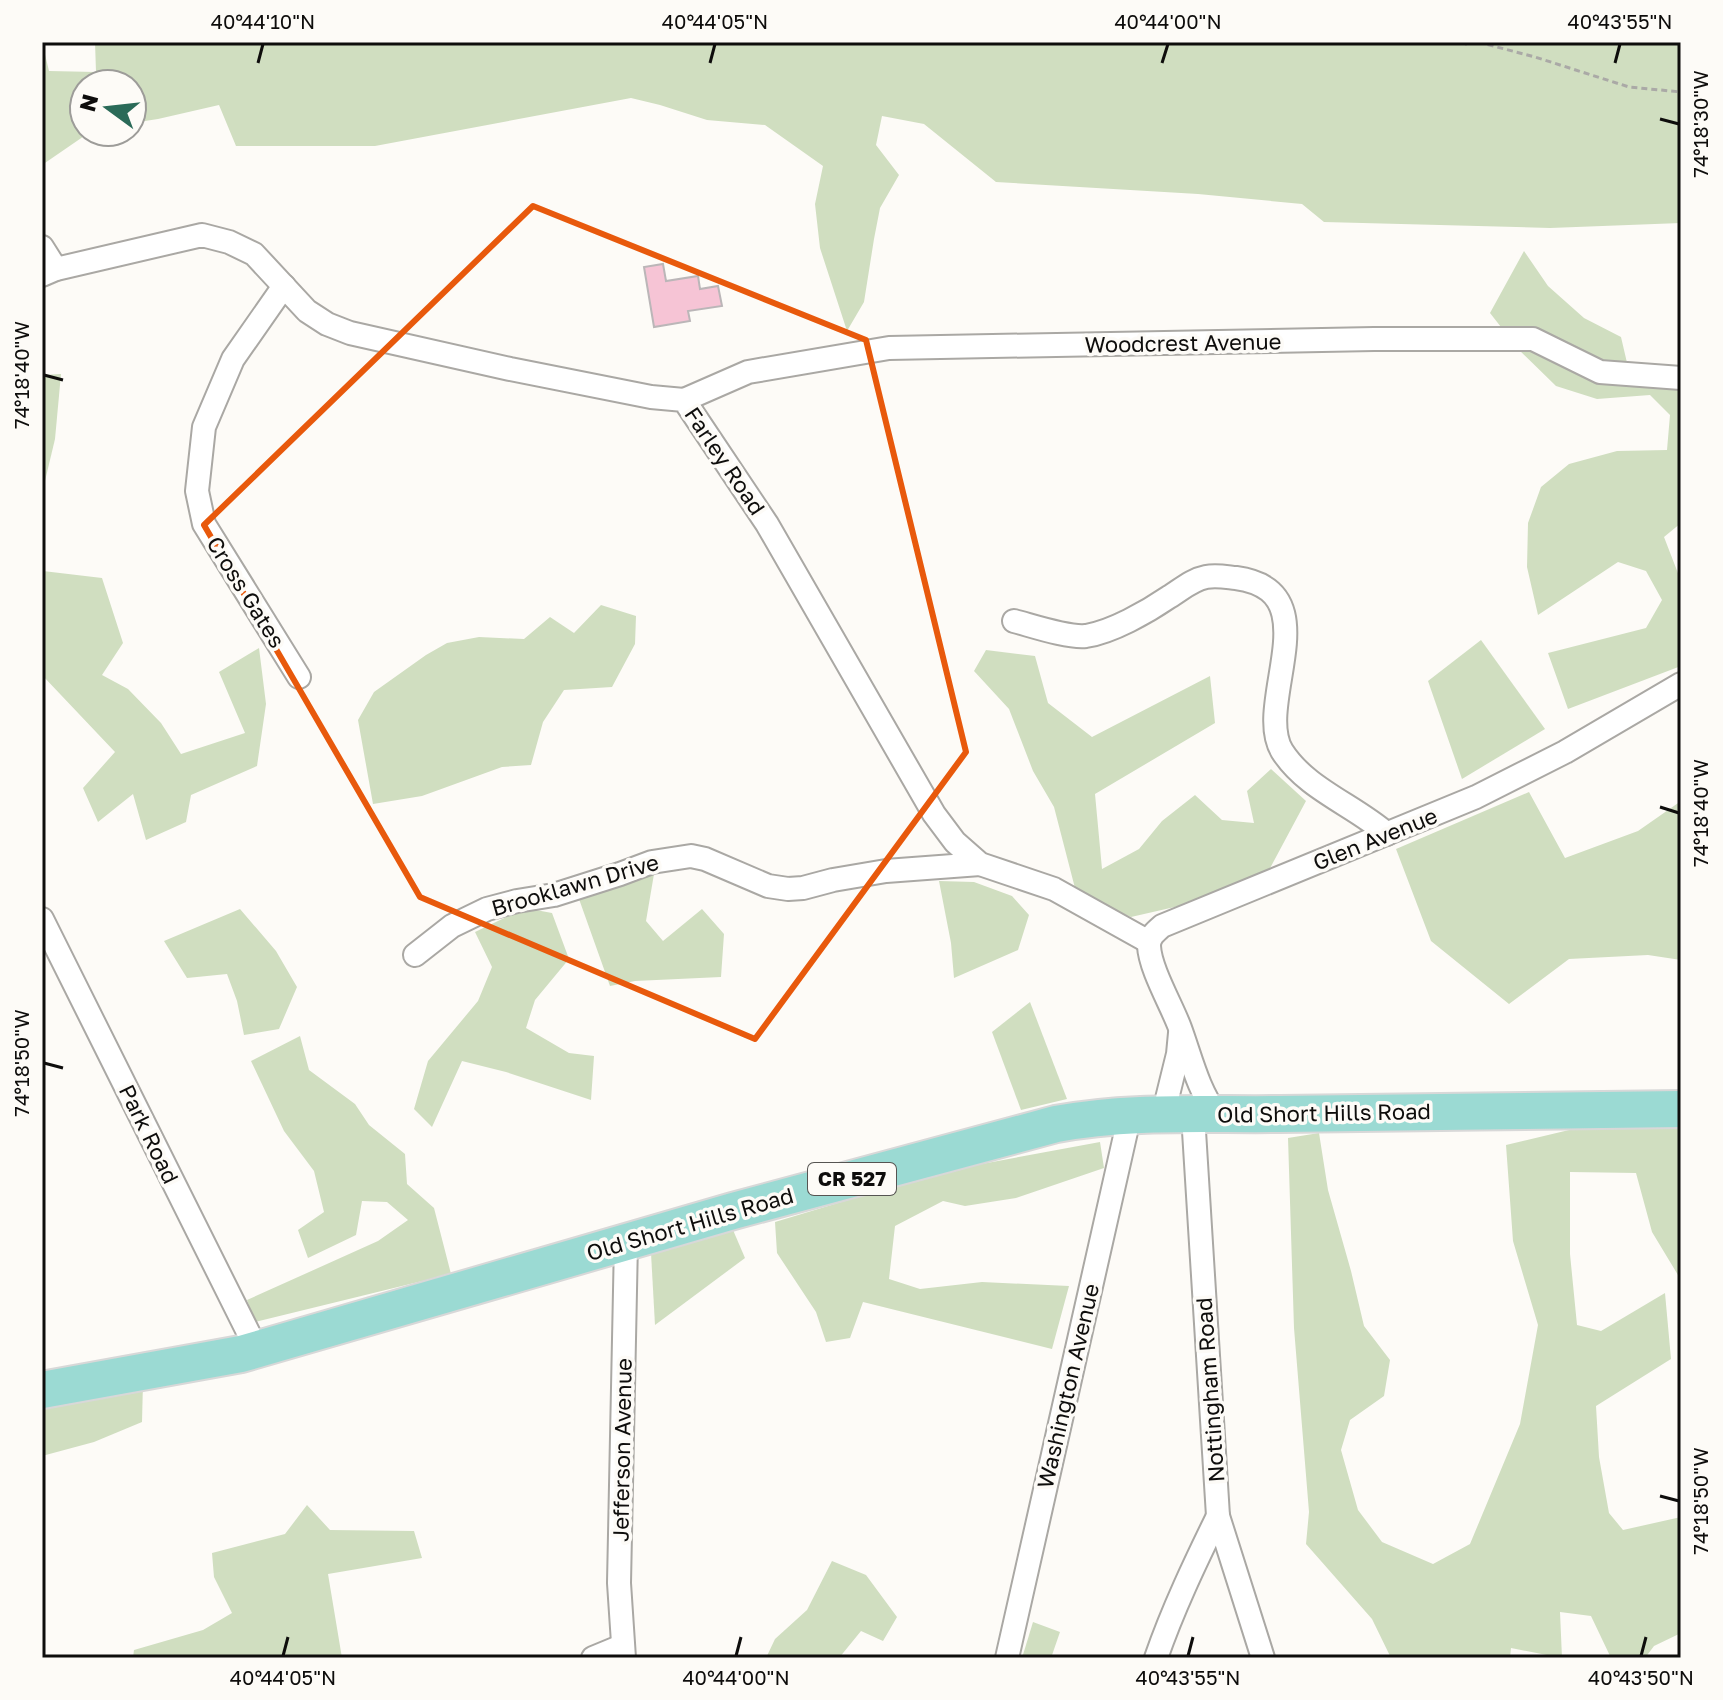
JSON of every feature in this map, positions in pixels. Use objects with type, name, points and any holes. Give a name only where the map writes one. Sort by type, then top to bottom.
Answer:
[{"type":"main road","name":"Old Short Hills Road","points":[[42,1390],[257,1350],[733,1211],[1092,1117],[1681,1109]]},
{"type":"street","name":"Farley Road","points":[[49,272],[202,235],[229,242],[254,254],[307,311],[327,324],[350,333],[510,369],[651,397],[684,400],[767,524],[934,814],[955,842],[980,864],[1054,889],[1149,942]]},
{"type":"street","points":[[42,247],[49,272]]},
{"type":"street","name":"Cross Gates","points":[[284,286],[227,372],[204,427],[197,491],[204,524],[299,677]]},
{"type":"street","name":"Woodcrest Avenue","points":[[684,400],[748,372],[889,348],[1533,339],[1600,372],[1681,378]]},
{"type":"street","points":[[1014,621],[1084,636],[1111,628],[1208,576],[1242,579],[1259,585],[1271,593],[1285,620],[1275,726],[1281,749],[1314,784],[1371,820],[1387,834]]},
{"type":"street","name":"Glen Avenue","points":[[1149,942],[1162,926],[1489,791],[1565,752],[1681,684]]},
{"type":"street","name":"Brooklawn Drive","points":[[415,955],[452,926],[487,909],[554,895],[652,862],[691,856],[768,886],[788,889],[886,871],[980,864]]},
{"type":"street","name":"Park Road","points":[[42,919],[257,1350]]},
{"type":"street","points":[[1149,942],[1153,965],[1180,1027],[1209,1105],[1176,1115],[1180,1027]]},
{"type":"street","name":"Nottingham Road","points":[[1176,1115],[1218,1516],[1263,1658]]},
{"type":"street","name":"Washington Avenue","points":[[1007,1658],[1176,1115]]},
{"type":"street","name":"Jefferson Avenue","points":[[623,1652],[619,1583],[626,1242]]},
{"type":"street","points":[[1156,1658],[1185,1583],[1218,1516]]},
{"type":"street","points":[[593,1658],[623,1652]]},
{"type":"path","points":[[1463,42],[1470,42]]},
{"type":"path","points":[[1478,42],[1629,87],[1681,92]]},
{"type":"highlighted area","points":[[533,206],[866,340],[966,752],[755,1039],[420,897],[204,525]]},
{"type":"green space","points":[[42,42],[49,71],[68,71],[68,147],[42,165]]},
{"type":"green space","points":[[95,42],[1681,42],[1681,223],[1550,228],[1324,222],[1302,204],[1198,194],[996,182],[924,124],[882,116],[876,145],[899,175],[880,208],[864,302],[847,331],[820,248],[815,204],[823,166],[765,125],[707,120],[631,98],[375,146],[236,146],[219,105],[148,121],[148,68],[96,68]]},
{"type":"green space","points":[[1524,251],[1548,286],[1584,318],[1621,337],[1631,380],[1681,385],[1681,523],[1664,537],[1681,581],[1681,666],[1568,709],[1548,653],[1646,628],[1662,600],[1646,571],[1618,562],[1538,615],[1527,567],[1528,523],[1541,487],[1569,464],[1617,451],[1667,450],[1670,415],[1650,395],[1597,399],[1556,386],[1519,350],[1490,313]]},
{"type":"green space","points":[[61,374],[55,439],[44,485],[42,375]]},
{"type":"green space","points":[[42,566],[43,571],[102,578],[123,643],[102,675],[128,689],[161,723],[181,754],[245,733],[219,672],[259,648],[266,704],[257,766],[191,795],[186,822],[146,840],[133,794],[98,822],[83,788],[115,752],[42,675]]},
{"type":"green space","points":[[601,605],[636,616],[635,644],[612,687],[564,690],[543,722],[531,765],[502,767],[422,796],[373,804],[358,720],[374,692],[447,643],[479,637],[524,639],[550,617],[574,633]]},
{"type":"green space","points":[[1481,640],[1545,729],[1462,779],[1428,681]]},
{"type":"green space","points":[[986,650],[1035,656],[1048,703],[1092,737],[1210,676],[1215,723],[1095,794],[1102,869],[1139,849],[1162,821],[1195,795],[1222,820],[1254,823],[1247,791],[1271,769],[1306,801],[1268,872],[1179,906],[1131,917],[1076,892],[1054,807],[1033,771],[1009,709],[974,671]]},
{"type":"green space","points":[[1529,792],[1565,858],[1638,831],[1681,801],[1681,960],[1648,955],[1569,959],[1509,1004],[1431,941],[1396,849]]},
{"type":"green space","points":[[654,874],[646,921],[663,941],[702,909],[724,934],[721,977],[635,981],[610,986],[579,899]]},
{"type":"green space","points":[[939,881],[974,882],[1012,896],[1029,915],[1018,950],[954,978]]},
{"type":"green space","points":[[525,908],[552,913],[569,959],[535,1000],[526,1028],[569,1053],[594,1056],[591,1100],[462,1061],[432,1127],[414,1109],[428,1061],[478,1001],[492,967],[475,932]]},
{"type":"green space","points":[[240,909],[276,951],[297,987],[279,1029],[244,1035],[227,974],[187,978],[164,941]]},
{"type":"green space","points":[[1030,1002],[1067,1099],[1021,1110],[992,1032]]},
{"type":"green space","points":[[300,1036],[309,1070],[355,1104],[369,1125],[405,1154],[407,1184],[434,1208],[451,1274],[255,1322],[247,1300],[378,1241],[408,1220],[387,1202],[362,1201],[356,1235],[308,1258],[298,1230],[324,1212],[314,1171],[284,1131],[251,1061]]},
{"type":"green space","points":[[1681,1123],[1681,1280],[1652,1232],[1636,1173],[1570,1172],[1570,1254],[1577,1325],[1601,1331],[1665,1293],[1671,1359],[1596,1406],[1599,1457],[1609,1513],[1623,1530],[1681,1517],[1681,1633],[1654,1646],[1645,1658],[1611,1658],[1591,1616],[1560,1612],[1562,1658],[1511,1648],[1510,1658],[1391,1658],[1372,1619],[1306,1544],[1309,1512],[1294,1328],[1288,1138],[1319,1133],[1328,1190],[1364,1326],[1390,1360],[1384,1396],[1350,1420],[1341,1450],[1358,1510],[1382,1542],[1433,1564],[1470,1544],[1520,1424],[1538,1325],[1513,1241],[1506,1145],[1590,1125]]},
{"type":"green space","points":[[1100,1142],[1104,1168],[1016,1198],[965,1206],[943,1201],[895,1226],[889,1279],[920,1289],[982,1282],[1069,1286],[1052,1349],[863,1302],[850,1338],[826,1342],[816,1312],[777,1253],[775,1222],[944,1171]]},
{"type":"green space","points":[[733,1230],[745,1258],[655,1325],[651,1253]]},
{"type":"green space","points":[[143,1382],[142,1422],[94,1442],[42,1456],[42,1404]]},
{"type":"green space","points":[[307,1505],[330,1530],[414,1531],[422,1558],[328,1574],[342,1658],[133,1658],[134,1650],[203,1630],[232,1613],[214,1577],[212,1553],[285,1534]]},
{"type":"green space","points":[[832,1561],[866,1575],[897,1617],[883,1641],[861,1631],[839,1658],[766,1658],[775,1639],[807,1610]]},
{"type":"green space","points":[[1033,1622],[1060,1632],[1051,1658],[1022,1658]]},
{"type":"building","points":[[663,264],[666,281],[698,276],[700,289],[718,286],[722,306],[688,311],[690,321],[654,327],[644,267]]}]
